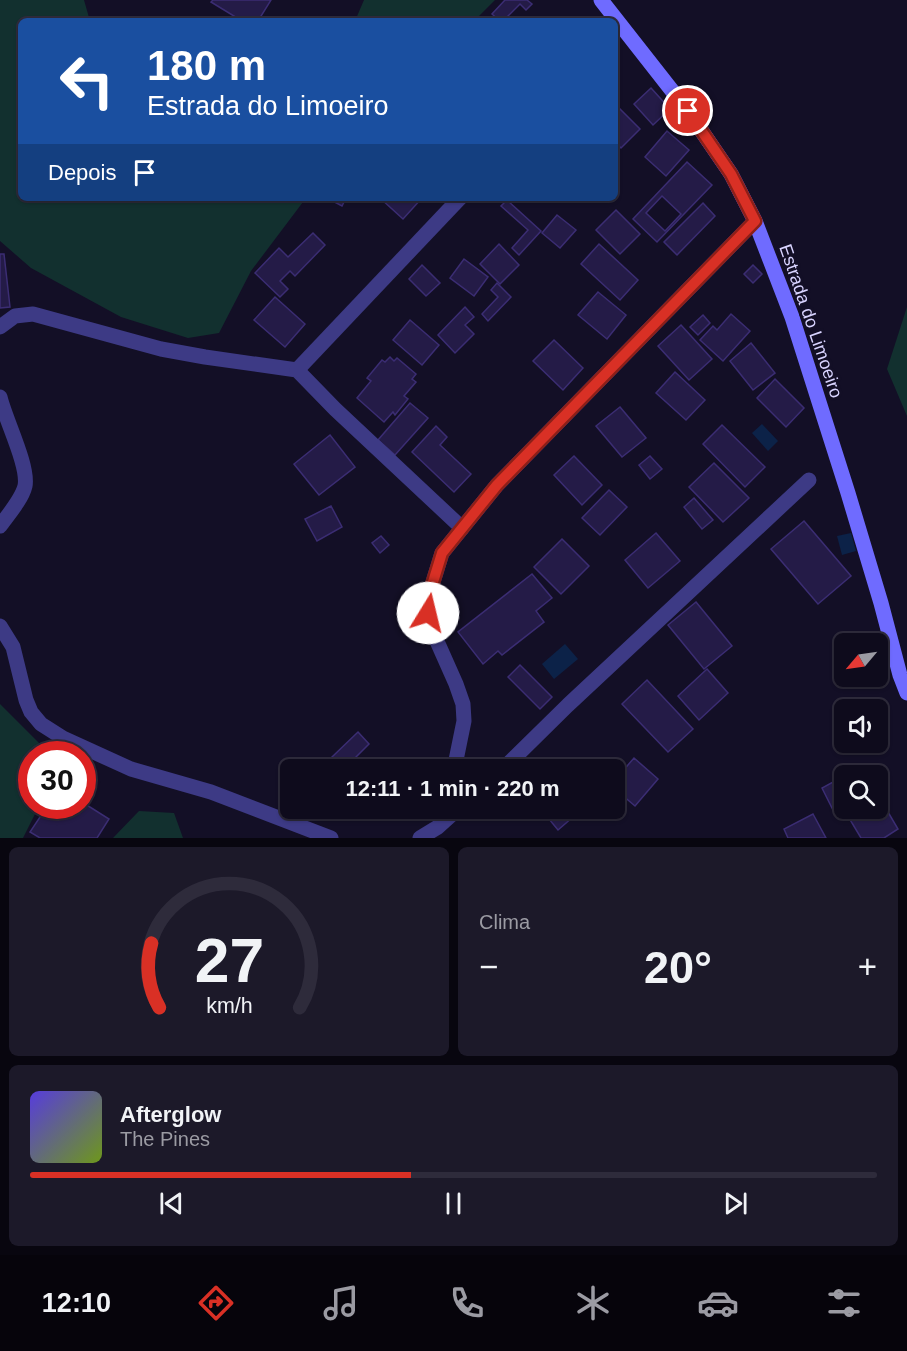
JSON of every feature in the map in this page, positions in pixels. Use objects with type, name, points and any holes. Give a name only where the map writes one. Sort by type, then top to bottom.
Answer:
[{"type":"street","name":"Estrada do Limoeiro","points":[[602,0],[616,18]]},
{"type":"street","name":"Estrada do Limoeiro","points":[[618,21],[688,111],[731,174],[755,221],[792,317],[882,603],[900,675],[907,693]]},
{"type":"street","points":[[297,370],[457,201]]},
{"type":"street","points":[[456,759],[464,721],[463,704],[432,630],[428,613],[429,595],[442,553],[497,485],[755,221]]},
{"type":"street","points":[[0,327],[15,316],[33,314],[161,349],[297,370],[335,409],[462,528]]},
{"type":"street","points":[[0,397],[25,472],[25,486],[15,506],[0,526]]},
{"type":"street","points":[[513,759],[576,697],[809,480]]},
{"type":"street","points":[[0,626],[13,647],[31,712],[41,724],[63,738],[132,769],[211,792],[332,838]]},
{"type":"street","points":[[420,838],[446,819]]},
{"type":"green space","points":[[0,0],[84,0],[89,18],[18,18],[18,201],[304,201],[251,271],[219,333],[188,338],[121,317],[31,268],[0,241]]},
{"type":"green space","points":[[364,0],[495,0],[477,18],[356,18]]},
{"type":"green space","points":[[907,307],[907,416],[887,369]]},
{"type":"green space","points":[[0,704],[37,741],[18,741],[18,819],[32,819],[23,838],[0,838]]},
{"type":"green space","points":[[139,811],[174,813],[183,838],[113,838]]},
{"type":"water","points":[[762,424],[778,441],[768,451],[752,433]]},
{"type":"water","points":[[851,533],[856,551],[842,555],[837,536]]},
{"type":"water","points":[[565,644],[578,659],[554,679],[542,664]]},
{"type":"building","points":[[213,0],[271,0],[260,18],[237,18],[211,2]]},
{"type":"building","points":[[505,0],[527,0],[532,4],[526,10],[520,4],[506,18],[497,18],[492,14]]},
{"type":"building","points":[[651,88],[670,109],[653,125],[634,104]]},
{"type":"building","points":[[618,107],[640,129],[621,148],[618,145]]},
{"type":"building","points":[[667,131],[689,150],[666,176],[645,157]]},
{"type":"building","points":[[687,162],[712,185],[657,242],[633,219]],"holes":[[[662,196],[681,214],[665,231],[646,213]]]},
{"type":"building","points":[[333,201],[344,201],[342,206]]},
{"type":"building","points":[[383,201],[419,201],[403,219]]},
{"type":"building","points":[[508,201],[541,231],[519,255],[512,248],[528,230],[501,206]]},
{"type":"building","points":[[703,203],[715,216],[677,255],[664,242]]},
{"type":"building","points":[[616,210],[640,234],[620,254],[596,230]]},
{"type":"building","points":[[557,215],[576,230],[560,248],[542,233]]},
{"type":"building","points":[[313,233],[325,245],[295,276],[290,271],[280,281],[288,289],[280,297],[255,273],[279,248],[288,257]]},
{"type":"building","points":[[499,244],[519,265],[500,284],[480,264]]},
{"type":"building","points":[[599,244],[638,280],[620,300],[581,264]]},
{"type":"building","points":[[0,254],[4,254],[10,307],[0,308]]},
{"type":"building","points":[[464,259],[488,277],[474,296],[450,278]]},
{"type":"building","points":[[422,265],[440,283],[426,296],[409,279]]},
{"type":"building","points":[[753,265],[762,274],[753,283],[744,274]]},
{"type":"building","points":[[497,283],[511,297],[488,321],[482,314],[498,297],[491,290]]},
{"type":"building","points":[[598,292],[626,315],[607,339],[578,315]]},
{"type":"building","points":[[275,297],[305,324],[285,347],[254,320]]},
{"type":"building","points":[[465,307],[474,317],[465,325],[474,334],[455,353],[438,335]]},
{"type":"building","points":[[731,314],[750,331],[723,361],[700,340],[713,326],[717,330]]},
{"type":"building","points":[[703,315],[710,323],[698,335],[690,327]]},
{"type":"building","points":[[410,320],[439,345],[422,365],[393,340]]},
{"type":"building","points":[[681,325],[712,359],[689,380],[658,346]]},
{"type":"building","points":[[554,340],[583,368],[563,390],[533,361]]},
{"type":"building","points":[[751,343],[775,373],[753,390],[730,361]]},
{"type":"building","points":[[390,357],[394,361],[397,358],[416,374],[412,379],[416,382],[404,396],[408,399],[395,415],[393,412],[384,422],[357,398],[371,381],[367,378],[382,360],[385,362]]},
{"type":"building","points":[[675,372],[705,400],[686,420],[656,393]]},
{"type":"building","points":[[775,379],[804,408],[786,427],[757,398]]},
{"type":"building","points":[[410,403],[428,418],[395,455],[378,440]]},
{"type":"building","points":[[620,407],[646,438],[622,457],[596,426]]},
{"type":"building","points":[[722,425],[765,467],[745,487],[703,444]]},
{"type":"building","points":[[436,426],[447,437],[440,445],[471,474],[454,492],[412,452]]},
{"type":"building","points":[[330,435],[355,467],[319,495],[294,464]]},
{"type":"building","points":[[574,456],[602,485],[582,505],[554,475]]},
{"type":"building","points":[[650,456],[662,469],[650,479],[639,465]]},
{"type":"building","points":[[714,463],[749,498],[723,522],[689,487]]},
{"type":"building","points":[[609,490],[627,507],[600,535],[582,518]]},
{"type":"building","points":[[694,498],[713,520],[702,529],[684,507]]},
{"type":"building","points":[[331,506],[342,527],[317,541],[305,519]]},
{"type":"building","points":[[804,521],[851,576],[818,604],[771,549]]},
{"type":"building","points":[[656,533],[680,561],[648,588],[625,560]]},
{"type":"building","points":[[381,536],[389,545],[380,553],[372,543]]},
{"type":"building","points":[[562,539],[589,566],[561,594],[534,567]]},
{"type":"building","points":[[532,574],[552,598],[536,611],[544,622],[502,655],[498,651],[483,664],[458,632]]},
{"type":"building","points":[[696,602],[732,646],[704,669],[668,625]]},
{"type":"building","points":[[520,665],[552,697],[540,709],[508,677]]},
{"type":"building","points":[[707,669],[728,693],[699,720],[678,696]]},
{"type":"building","points":[[647,680],[693,729],[668,752],[622,704]]},
{"type":"building","points":[[358,732],[369,744],[354,759],[334,759],[332,757]]},
{"type":"building","points":[[634,758],[658,779],[635,806],[625,798],[625,768]]},
{"type":"building","points":[[834,781],[834,812],[822,788]]},
{"type":"building","points":[[96,811],[109,819],[97,838],[40,838],[30,832],[39,819],[96,819]]},
{"type":"building","points":[[888,812],[898,829],[884,838],[861,838],[850,819],[888,819]]},
{"type":"building","points":[[813,814],[826,838],[788,838],[784,829]]},
{"type":"building","points":[[549,819],[571,819],[558,830]]},
{"type":"route","points":[[428,613],[429,595],[442,553],[497,485],[755,221],[731,174],[688,111]]}]
